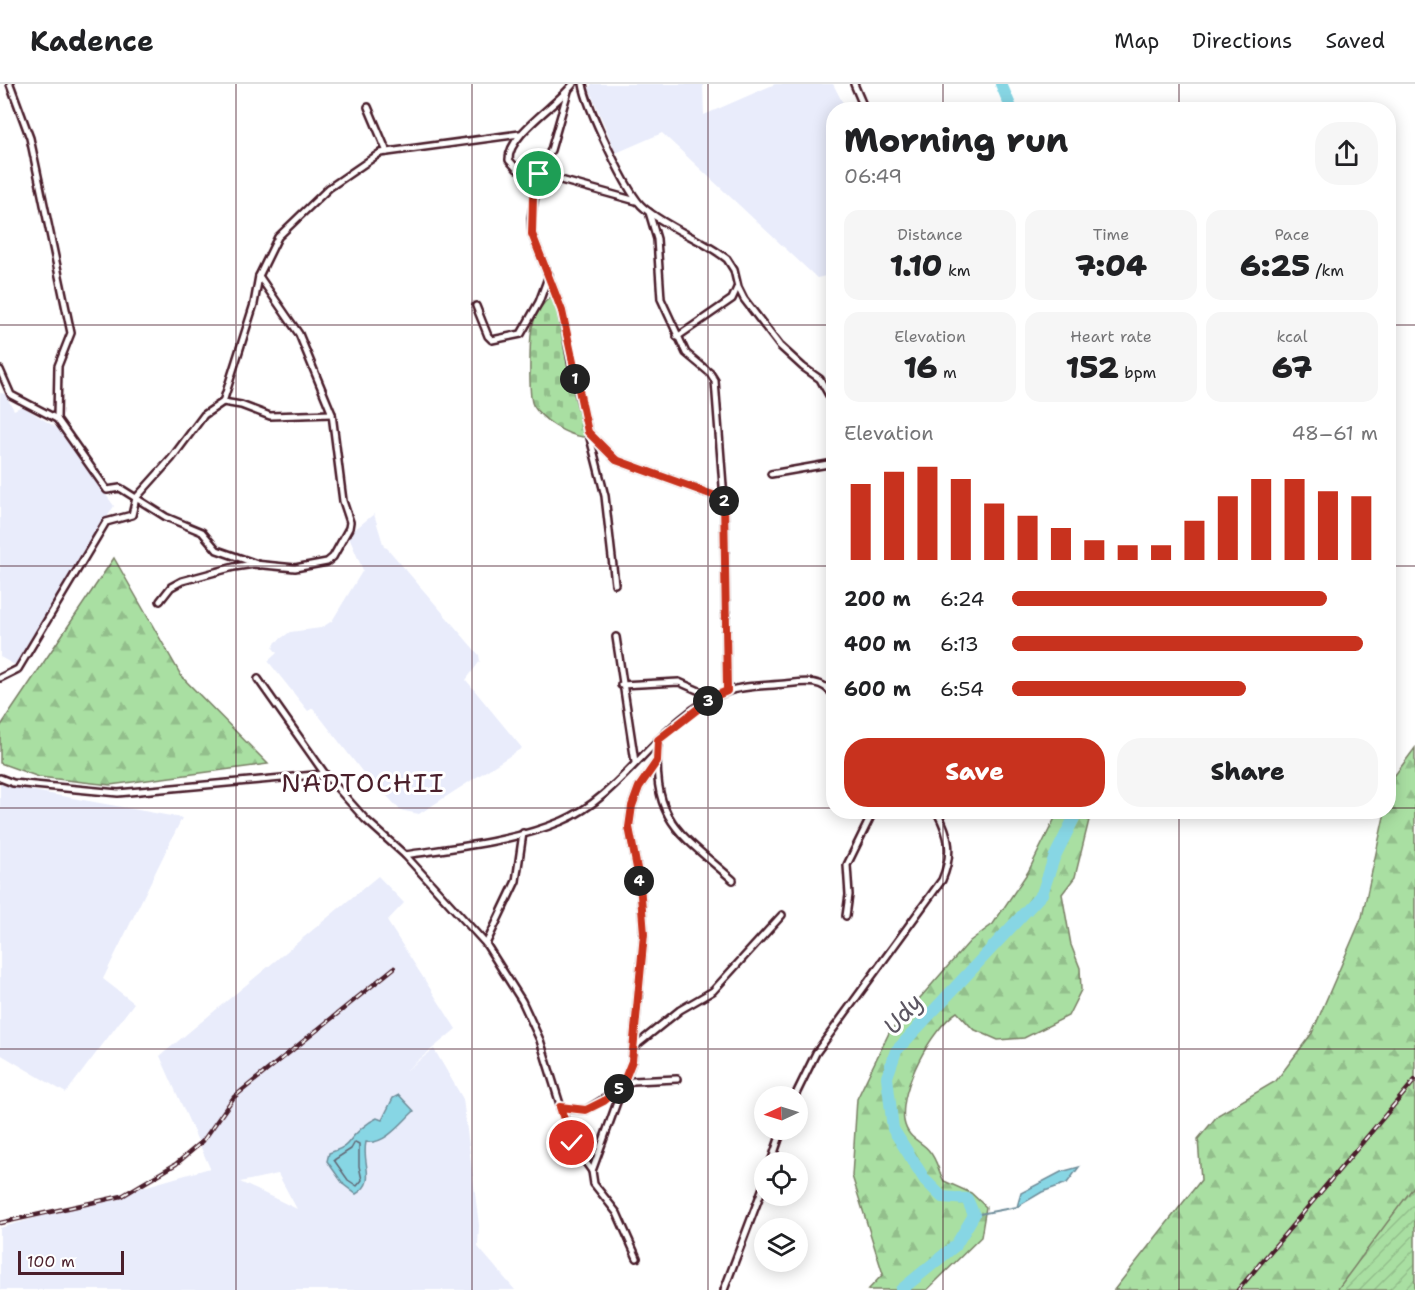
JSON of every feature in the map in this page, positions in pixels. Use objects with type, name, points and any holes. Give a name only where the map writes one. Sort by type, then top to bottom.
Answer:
[{"type":"street","points":[[10,84],[30,138],[71,333],[58,366],[57,418]]},
{"type":"street","points":[[543,162],[526,171],[517,170],[511,164],[510,151],[520,134],[573,84]]},
{"type":"street","points":[[583,84],[586,98],[602,134],[638,202],[649,212],[727,259],[734,270],[738,287],[780,346],[802,367],[820,379],[826,390]]},
{"type":"street","points":[[854,84],[862,102]]},
{"type":"street","points":[[568,91],[551,150],[539,174],[531,218],[532,234],[562,311],[588,432],[605,496],[615,584]]},
{"type":"street","points":[[368,106],[387,152]]},
{"type":"street","points":[[0,678],[18,669],[106,522],[132,515],[136,498],[171,459],[204,415],[223,402],[254,304],[259,276],[278,237],[329,188],[380,153],[520,134]]},
{"type":"street","points":[[539,174],[638,202]]},
{"type":"street","points":[[649,212],[657,238],[661,299],[686,353],[710,373],[715,381],[724,499],[727,691]]},
{"type":"street","points":[[476,306],[488,336],[492,340],[521,334],[539,302],[549,275]]},
{"type":"street","points":[[160,601],[171,587],[182,581],[234,567],[260,565],[295,568],[327,562],[333,557],[349,528],[350,522],[343,501],[332,414],[299,334],[259,276]]},
{"type":"street","points":[[677,337],[732,299],[738,287]]},
{"type":"street","points":[[0,370],[11,395],[57,418],[107,490],[120,488],[166,517],[202,532],[217,550],[260,565]]},
{"type":"street","points":[[223,402],[241,405],[270,416],[332,414]]},
{"type":"street","points":[[588,432],[616,460],[724,499]]},
{"type":"street","points":[[771,474],[826,464]]},
{"type":"street","points":[[616,637],[621,685],[635,762]]},
{"type":"street","points":[[258,679],[325,774],[365,819],[405,855],[486,944],[522,1001],[540,1040],[572,1143],[592,1171],[594,1184],[617,1213],[637,1258]]},
{"type":"street","points":[[405,855],[497,841],[563,821],[604,794],[658,740],[713,697],[727,691],[812,681],[826,688]]},
{"type":"street","points":[[621,685],[680,682],[713,697]]},
{"type":"street","points":[[658,740],[657,761],[661,804],[668,820],[733,880]]},
{"type":"street","points":[[592,1171],[634,1047],[644,934],[640,884],[629,827],[632,806],[639,787],[657,761]]},
{"type":"street","points":[[0,778],[13,783],[118,793],[325,774]]},
{"type":"street","points":[[846,916],[849,895],[847,865],[870,819]]},
{"type":"street","points":[[800,1086],[816,1053],[942,880],[948,867],[950,840],[940,819]]},
{"type":"street","points":[[486,944],[516,881],[523,833]]},
{"type":"street","points":[[634,1047],[680,1010],[713,991],[782,915]]},
{"type":"street","points":[[560,1107],[586,1110],[633,1081],[677,1079]]},
{"type":"street","points":[[724,1290],[756,1206]]},
{"type":"shaded area","points":[[592,84],[703,84],[704,115],[775,84],[833,84],[842,102],[826,102],[826,276],[817,278],[662,133],[616,153],[589,88]]},
{"type":"shaded area","points":[[0,393],[5,394],[14,410],[22,406],[60,430],[114,506],[15,665],[0,657]]},
{"type":"shaded area","points":[[374,514],[384,547],[479,655],[480,661],[466,680],[522,748],[419,814],[400,810],[387,796],[378,792],[313,708],[308,711],[268,661],[277,653],[273,648],[276,642],[290,632],[321,628],[332,621],[363,570],[348,535]]},
{"type":"shaded area","points":[[0,777],[23,789],[182,818],[103,979],[134,1003],[66,1093],[0,1054]]},
{"type":"shaded area","points":[[378,876],[404,903],[387,921],[456,1029],[403,1073],[434,1049],[463,1099],[479,1225],[478,1247],[515,1290],[0,1290],[0,1228],[210,1168],[160,1056]],"holes":[[[278,1174],[297,1209],[240,1182]]]},
{"type":"green space","points":[[552,296],[556,298],[586,435],[583,437],[562,430],[548,421],[537,411],[531,400],[532,327],[539,310]]},
{"type":"green space","points":[[114,558],[182,677],[268,764],[110,785],[39,777],[0,763],[0,727]]},
{"type":"green space","points":[[1415,748],[1415,1195],[1348,1290],[1114,1290],[1201,1180],[1198,1139],[1218,1115],[1276,1081],[1312,1033],[1362,917],[1383,819],[1396,819],[1396,774]]},
{"type":"green space","points":[[1054,819],[1089,819],[1075,877],[1062,894],[1071,945],[1080,968],[1081,990],[1068,1016],[1024,1038],[998,1040],[973,1029],[957,1012],[947,1020],[927,1046],[907,1093],[904,1121],[909,1133],[932,1155],[944,1181],[971,1193],[986,1207],[981,1237],[927,1290],[868,1290],[883,1274],[852,1176],[857,1099],[889,1033],[970,941],[993,924],[1028,872]]},
{"type":"green space","points":[[1415,1185],[1415,1290],[1337,1290]]},
{"type":"water","points":[[399,1095],[414,1111],[386,1137],[366,1142],[368,1178],[363,1189],[356,1194],[344,1185],[327,1161],[329,1153],[346,1145],[360,1129],[373,1120],[377,1118],[382,1120],[393,1098]]},
{"type":"water","points":[[1079,1167],[1067,1183],[1042,1192],[1017,1207],[1021,1193],[1061,1172]]},
{"type":"waterway","name":"Udy","points":[[1001,84],[1009,102]]},
{"type":"waterway","name":"Udy","points":[[901,1290],[956,1245],[974,1215],[967,1199],[942,1197],[925,1180],[893,1129],[887,1077],[896,1051],[1042,894],[1054,858],[1074,819]]},
{"type":"waterway","points":[[974,1215],[1017,1207]]},
{"type":"railway","points":[[0,1223],[122,1196],[176,1164],[203,1141],[234,1097],[394,968]]},
{"type":"railway","points":[[1238,1290],[1415,1080]]},
{"type":"district","name":"NADTOCHII","points":[[363,783]]},
{"type":"route","points":[[539,174],[533,197],[532,234],[562,311],[573,372],[588,432],[616,460],[724,499],[727,691],[713,697],[658,740],[657,761],[639,787],[632,806],[629,827],[640,884],[644,934],[632,1061],[622,1086],[604,1101],[586,1110],[560,1107],[572,1143]]}]
